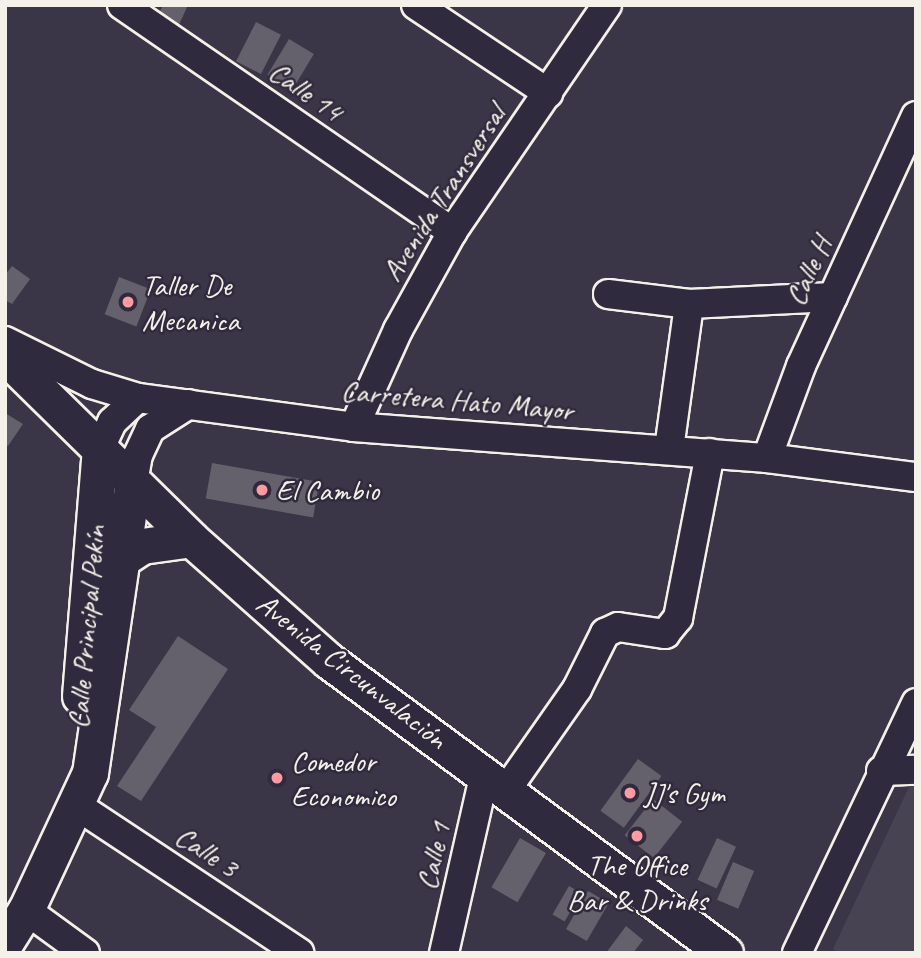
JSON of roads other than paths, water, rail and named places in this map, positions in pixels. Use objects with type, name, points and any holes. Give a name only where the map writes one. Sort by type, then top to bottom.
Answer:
[{"type":"main road","name":"Avenida Circunvalación","points":[[5,356],[191,539],[329,661],[496,781],[715,950]]},
{"type":"main road","name":"Calle Principal Pekín","points":[[76,805],[74,767],[100,448]]},
{"type":"main road","name":"Calle Principal Pekín","points":[[5,943],[26,910],[90,773],[134,483]]},
{"type":"main road","points":[[122,559],[142,546],[191,539]]},
{"type":"street","name":"Calle 14","points":[[122,5],[452,232]]},
{"type":"street","points":[[416,5],[548,93]]},
{"type":"street","name":"Avenida Transversal","points":[[354,427],[398,330],[452,232],[607,5]]},
{"type":"street","name":"Calle H","points":[[767,457],[833,297],[916,116]]},
{"type":"street","points":[[608,294],[689,304],[833,297]]},
{"type":"street","points":[[669,449],[689,304]]},
{"type":"street","name":"Carretera Hato Mayor","points":[[5,341],[92,384],[138,398],[354,427],[767,457],[916,477]]},
{"type":"street","points":[[100,448],[112,422],[138,398]]},
{"type":"street","points":[[134,483],[138,455],[150,429],[189,404]]},
{"type":"street","points":[[496,781],[577,689],[605,633],[618,627],[665,634],[678,618],[710,453]]},
{"type":"street","points":[[797,953],[881,771],[916,703]]},
{"type":"street","points":[[881,771],[916,770]]},
{"type":"street","name":"Calle 1","points":[[444,953],[496,781]]},
{"type":"street","name":"Calle 3","points":[[76,805],[300,953]]},
{"type":"street","points":[[26,910],[85,953]]},
{"type":"place","name":"Taller De Mecanica","points":[[128,302]]},
{"type":"place","name":"El Cambio","points":[[262,490]]},
{"type":"place","name":"Comedor Economico","points":[[277,778]]},
{"type":"place","name":"JJ's Gym","points":[[630,793]]},
{"type":"place","name":"The Office Bar & Drinks","points":[[637,836]]}]
